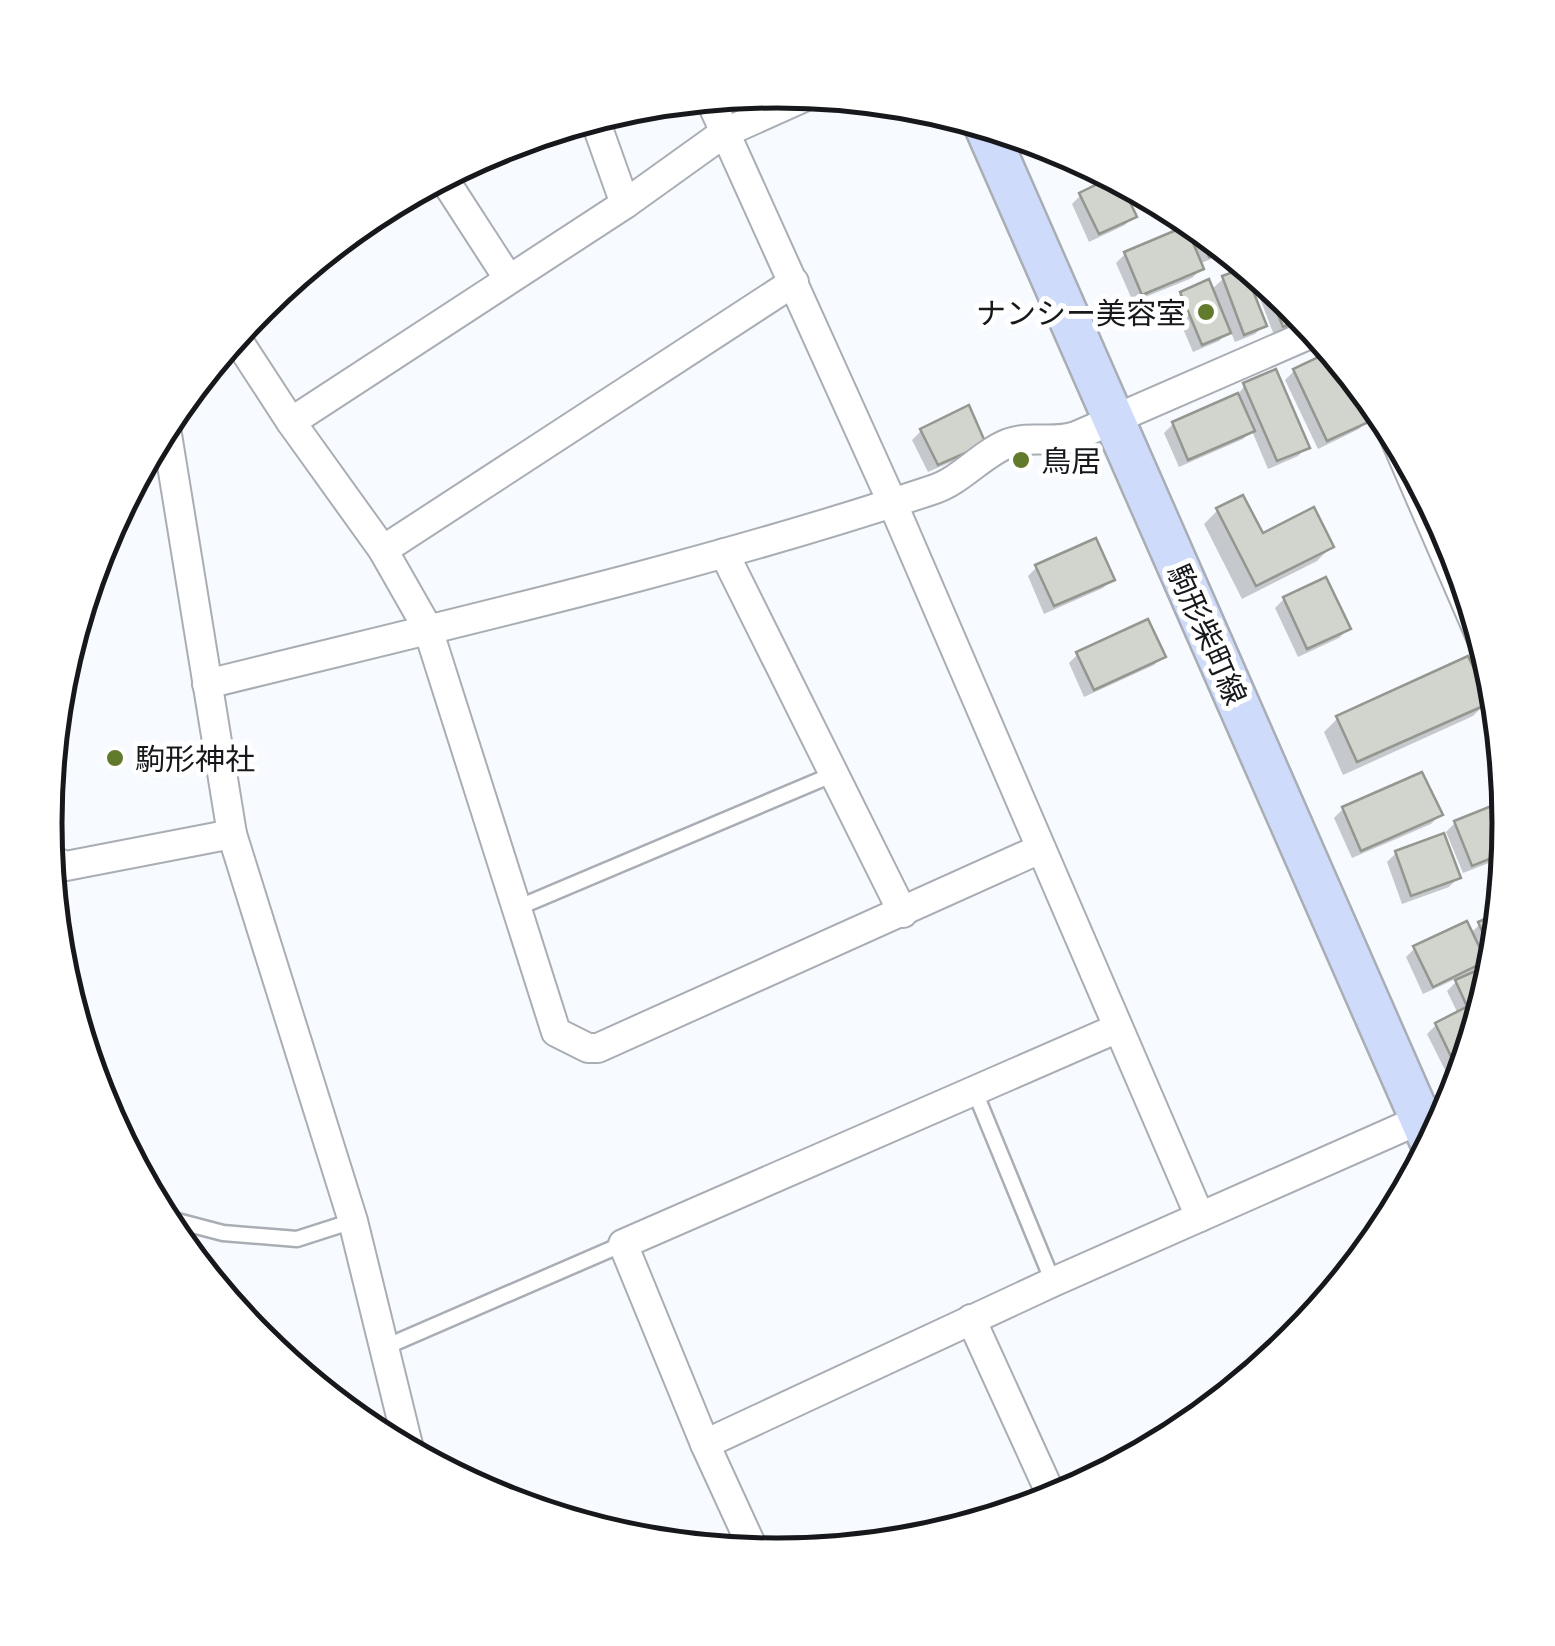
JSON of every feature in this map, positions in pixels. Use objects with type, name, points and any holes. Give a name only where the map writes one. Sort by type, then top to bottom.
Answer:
[{"type":"main road","name":"駒形柴町線","points":[[991,141],[1114,420],[1431,1113]]},
{"type":"street","points":[[291,422],[625,204],[724,133],[779,108]]},
{"type":"street","points":[[715,111],[892,502],[1200,1216]]},
{"type":"street","points":[[599,131],[625,204]]},
{"type":"street","points":[[450,188],[508,278]]},
{"type":"street","points":[[383,550],[794,282]]},
{"type":"street","points":[[207,684],[724,553],[892,502],[947,484],[1014,442],[1060,442],[1302,338]]},
{"type":"street","points":[[243,349],[383,550],[428,629],[556,1032],[588,1048],[598,1048],[1040,849]]},
{"type":"street","points":[[170,447],[232,834],[353,1221],[405,1433]]},
{"type":"street","points":[[724,553],[903,913]]},
{"type":"street","points":[[64,865],[232,834]]},
{"type":"street","points":[[748,1537],[705,1444],[622,1244],[1118,1028]]},
{"type":"street","points":[[705,1444],[1200,1216],[1424,1127]]},
{"type":"street","points":[[972,1319],[1047,1485]]},
{"type":"lane","points":[[517,908],[834,774]]},
{"type":"lane","points":[[975,1092],[1053,1282]]},
{"type":"lane","points":[[186,1224],[224,1234],[296,1239],[353,1221]]},
{"type":"lane","points":[[384,1348],[622,1244]]},
{"type":"building","points":[[1098,184],[1129,201],[1137,217],[1099,234],[1079,193]]},
{"type":"building","points":[[1177,230],[1192,241],[1204,269],[1142,295],[1124,252]]},
{"type":"building","points":[[1233,272],[1252,288],[1267,326],[1244,335],[1222,276]]},
{"type":"building","name":"ナンシー美容室","points":[[1209,279],[1231,333],[1202,345],[1180,292]]},
{"type":"building","points":[[1276,311],[1290,324],[1283,327]]},
{"type":"building","points":[[1319,357],[1369,422],[1327,441],[1293,369]]},
{"type":"building","points":[[1276,369],[1310,448],[1277,461],[1243,383]]},
{"type":"building","points":[[1238,393],[1255,431],[1188,460],[1172,422]]},
{"type":"building","points":[[969,405],[986,444],[938,465],[920,429]]},
{"type":"building","points":[[1243,495],[1263,533],[1314,507],[1334,547],[1256,586],[1216,508]]},
{"type":"building","points":[[1096,538],[1115,580],[1054,606],[1035,565]]},
{"type":"building","points":[[1326,577],[1351,629],[1307,649],[1283,597]]},
{"type":"building","points":[[1148,619],[1166,657],[1094,690],[1076,652]]},
{"type":"building","points":[[1468,656],[1477,675],[1482,706],[1357,762],[1336,716]]},
{"type":"building","points":[[1422,772],[1443,815],[1361,851],[1342,807]]},
{"type":"building","points":[[1492,806],[1491,858],[1472,866],[1454,821]]},
{"type":"building","points":[[1444,833],[1461,878],[1411,896],[1395,851]]},
{"type":"building","points":[[1467,921],[1481,950],[1478,965],[1433,987],[1413,946]]},
{"type":"building","points":[[1477,970],[1469,1002],[1466,1004],[1455,980]]},
{"type":"building","points":[[1468,1006],[1452,1059],[1435,1023]]},
{"type":"place","name":"ナンシー美容室","points":[[1206,312]]},
{"type":"place","name":"鳥居","points":[[1021,460]]},
{"type":"place","name":"駒形神社","points":[[115,758]]}]
